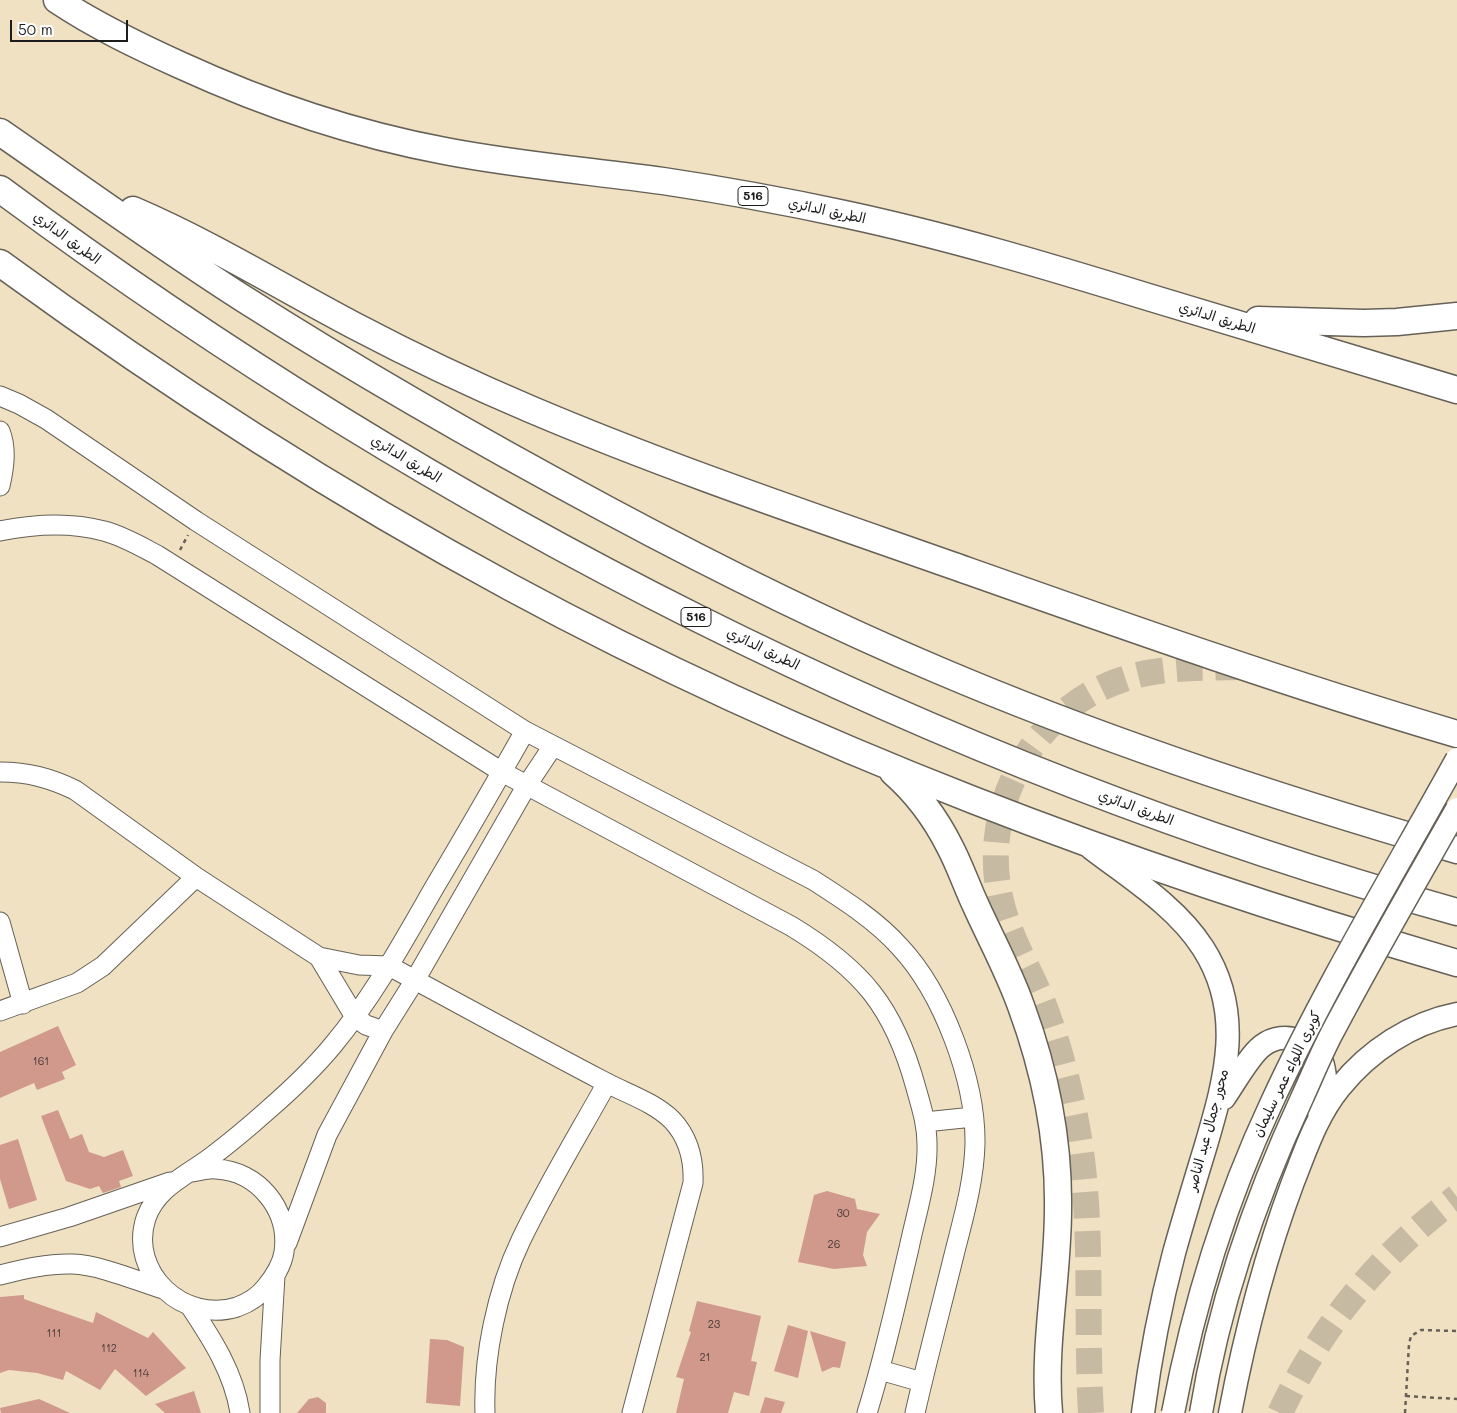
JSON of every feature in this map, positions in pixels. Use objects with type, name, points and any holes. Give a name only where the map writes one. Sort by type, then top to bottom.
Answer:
[{"type":"highway","name":"الطريق الدائري","points":[[57,0],[110,31],[200,75],[263,100],[351,128],[441,150],[491,159],[662,181],[775,200],[852,216],[1005,254],[1457,390]]},
{"type":"highway","points":[[0,132],[177,255],[374,379],[553,481],[643,529],[801,608],[934,669],[1088,730],[1244,784],[1457,850]]},
{"type":"highway","name":"الطريق الدائري","points":[[0,189],[167,308],[242,358],[349,425],[521,525],[713,625],[884,706],[1092,792],[1268,854],[1457,912]]},
{"type":"highway","points":[[86,192],[196,239],[357,327],[414,355],[529,408],[596,436],[773,503],[1150,636],[1339,698],[1457,734]]},
{"type":"highway","points":[[0,263],[201,404],[347,495],[513,589],[657,662],[764,712],[883,764],[1082,841],[1298,915],[1457,963]]},
{"type":"highway","points":[[1220,318],[1364,323],[1457,316]]},
{"type":"highway","points":[[883,764],[915,794],[951,848],[1020,1004],[1041,1070],[1054,1139],[1058,1208],[1058,1243],[1048,1356],[1050,1413]]},
{"type":"main road","name":"كوبرى اللواء عمر سليمان","points":[[1173,1413],[1203,1286],[1234,1192],[1259,1130],[1344,962],[1457,759]]},
{"type":"main road","name":"كوبرى اللواء عمر سليمان","points":[[1201,1413],[1213,1347],[1226,1298],[1240,1250],[1275,1155],[1331,1034],[1457,808]]},
{"type":"main road","name":"محور جمال عبد الناصر","points":[[1082,841],[1180,919],[1204,949],[1220,984],[1225,1003],[1229,1042],[1225,1076],[1162,1300],[1143,1413]]},
{"type":"main road","points":[[1230,1413],[1245,1341],[1270,1248],[1318,1120],[1328,1103],[1346,1080],[1382,1047],[1416,1028],[1457,1014]]},
{"type":"main road","points":[[1217,1109],[1257,1050],[1271,1040],[1288,1037],[1304,1042],[1322,1060],[1325,1077],[1318,1120]]},
{"type":"street","points":[[0,396],[39,415],[196,521],[525,731],[813,880],[850,904],[900,946],[922,976],[940,1007],[954,1040],[966,1079],[973,1117],[975,1144],[971,1187],[915,1413]]},
{"type":"street","points":[[0,431],[3,438],[5,467],[0,486]]},
{"type":"street","points":[[0,530],[57,525],[104,531],[128,540],[172,564],[502,772],[791,926],[821,944],[864,982],[882,1006],[896,1032],[908,1061],[925,1122],[927,1144],[921,1195],[880,1370],[868,1413]]},
{"type":"street","points":[[275,1276],[259,1295],[238,1307],[214,1311],[190,1306],[176,1299],[163,1289],[149,1268],[143,1244],[146,1219],[157,1196],[239,1136],[305,1076],[334,1045],[389,966],[525,731]]},
{"type":"street","points":[[270,1413],[270,1360],[275,1276],[309,1180],[328,1135],[383,1031],[415,980],[527,785],[552,746]]},
{"type":"street","points":[[0,772],[37,775],[75,790],[196,877],[319,957],[359,965],[389,966],[654,1107],[671,1119],[687,1142],[694,1169],[693,1183],[632,1413]]},
{"type":"street","points":[[0,1011],[77,983],[103,966],[196,877]]},
{"type":"street","points":[[0,922],[23,1004]]},
{"type":"street","points":[[319,957],[355,1017],[366,1025],[383,1031]]},
{"type":"street","points":[[485,1413],[488,1360],[496,1315],[506,1277],[521,1241],[607,1083]]},
{"type":"street","points":[[925,1122],[973,1117]]},
{"type":"street","points":[[0,1237],[69,1218],[183,1176],[215,1168],[239,1173],[260,1185],[275,1204],[284,1227],[284,1251]]},
{"type":"street","points":[[0,1275],[51,1264],[74,1264],[96,1268],[163,1289]]},
{"type":"street","points":[[190,1306],[217,1348],[230,1376],[240,1413]]},
{"type":"street","points":[[880,1370],[922,1382]]},
{"type":"path","points":[[172,564],[196,521]]},
{"type":"path","points":[[1405,1413],[1411,1336],[1421,1330],[1457,1331]]},
{"type":"path","points":[[1406,1396],[1457,1399]]},
{"type":"building","points":[[58,1026],[76,1065],[62,1072],[65,1079],[37,1090],[34,1083],[0,1098],[0,1052]]},
{"type":"building","points":[[58,1110],[70,1139],[82,1134],[89,1152],[104,1157],[123,1150],[133,1176],[119,1181],[121,1187],[103,1193],[99,1186],[90,1189],[66,1181],[41,1116]]},
{"type":"building","points":[[18,1139],[37,1200],[9,1209],[0,1179],[0,1145]]},
{"type":"building","points":[[827,1191],[855,1199],[857,1209],[880,1214],[867,1232],[863,1255],[867,1266],[834,1269],[798,1262],[814,1195]]},
{"type":"building","points":[[24,1295],[24,1299],[93,1323],[96,1312],[148,1338],[153,1332],[186,1368],[146,1396],[115,1369],[100,1390],[66,1371],[63,1380],[37,1373],[9,1370],[0,1373],[0,1297]]},
{"type":"building","points":[[697,1301],[761,1316],[751,1361],[757,1362],[749,1396],[734,1392],[728,1413],[676,1413],[684,1379],[676,1377],[691,1332],[689,1331]]},
{"type":"building","points":[[788,1325],[808,1331],[798,1378],[774,1371]]},
{"type":"building","points":[[810,1331],[846,1342],[840,1368],[833,1367],[822,1372]]},
{"type":"building","points":[[430,1339],[447,1340],[464,1347],[460,1406],[426,1403]]},
{"type":"building","points":[[194,1391],[201,1413],[165,1413],[155,1404]]},
{"type":"building","points":[[318,1397],[326,1403],[326,1413],[297,1413],[309,1399]]},
{"type":"building","points":[[765,1397],[785,1402],[781,1413],[760,1413]]},
{"type":"building","points":[[39,1399],[70,1413],[1,1413],[0,1408]]},
{"type":"tunnel","points":[[1091,1413],[1087,1227],[1081,1153],[1069,1087],[1052,1029],[1042,1000],[1004,914],[996,866],[998,831],[1006,798],[1020,766],[1039,737],[1063,713],[1092,693],[1124,679],[1153,672],[1183,668],[1244,667]]},
{"type":"tunnel","points":[[1280,1413],[1314,1351],[1355,1294],[1378,1267],[1403,1243],[1457,1197]]}]
